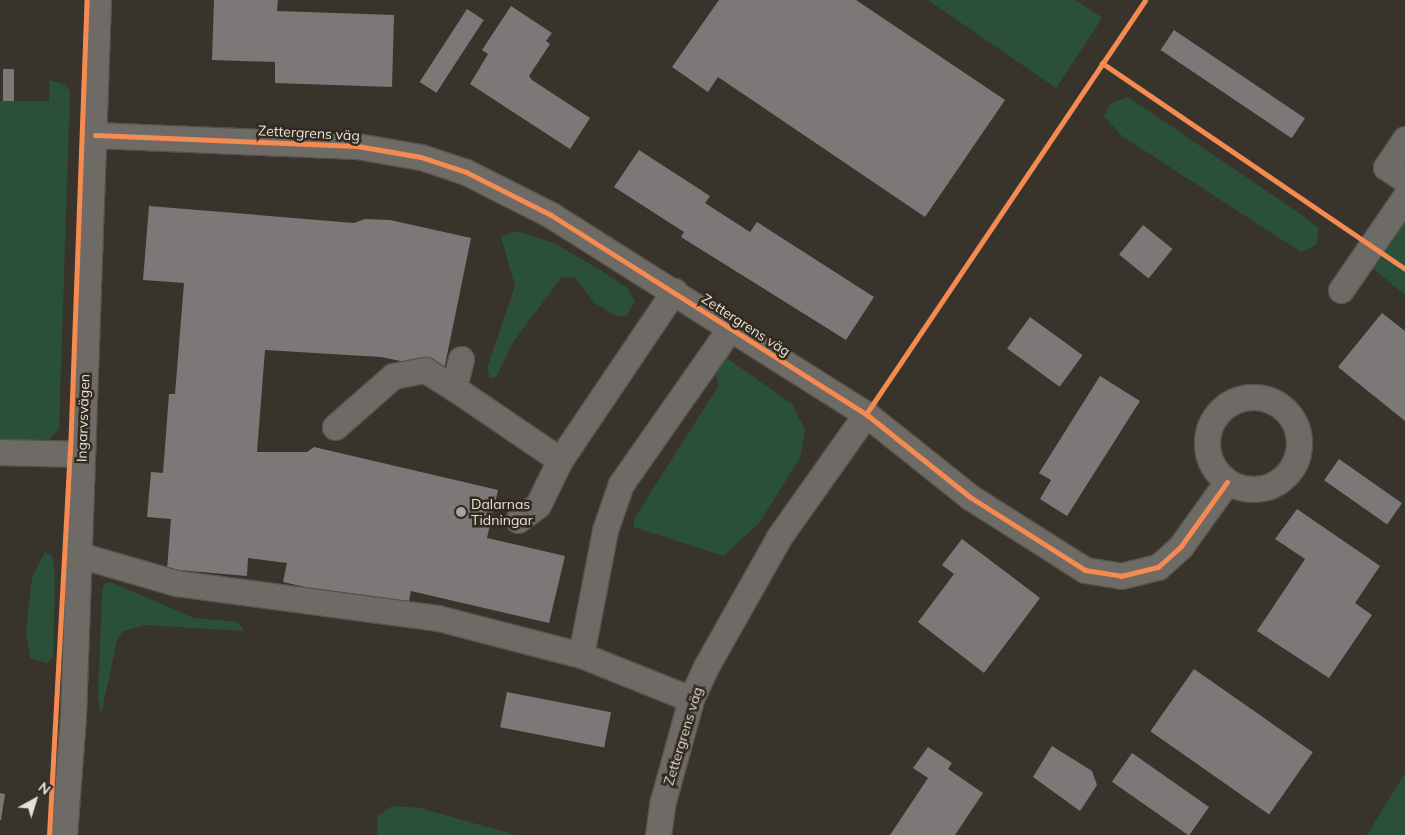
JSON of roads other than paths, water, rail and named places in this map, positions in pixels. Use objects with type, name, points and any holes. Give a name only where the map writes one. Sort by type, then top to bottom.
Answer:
[{"type":"street","name":"Ingarvsvägen","points":[[64,835],[79,555],[95,135],[98,0]]},
{"type":"street","name":"Zettergrens väg","points":[[95,135],[339,145],[421,157],[504,188],[674,291],[728,330],[866,414],[970,497],[1069,562],[1100,574],[1121,576],[1158,567],[1181,546],[1227,482]]},
{"type":"street","points":[[1405,139],[1386,167],[1405,180]]},
{"type":"street","points":[[1341,290],[1405,197]]},
{"type":"street","points":[[518,520],[538,505],[560,460],[674,291]]},
{"type":"street","points":[[581,655],[605,530],[622,484],[728,330]]},
{"type":"street","points":[[454,388],[461,359]]},
{"type":"street","points":[[335,427],[392,376],[425,370],[560,460]]},
{"type":"street","name":"Zettergrens väg","points":[[658,835],[663,801],[691,699],[779,538],[866,414]]},
{"type":"street","points":[[0,452],[82,454]]},
{"type":"street","points":[[79,555],[176,583],[438,618],[581,655],[691,699]]},
{"type":"place","name":"Dalarnas Tidningar","points":[[461,512]]}]
